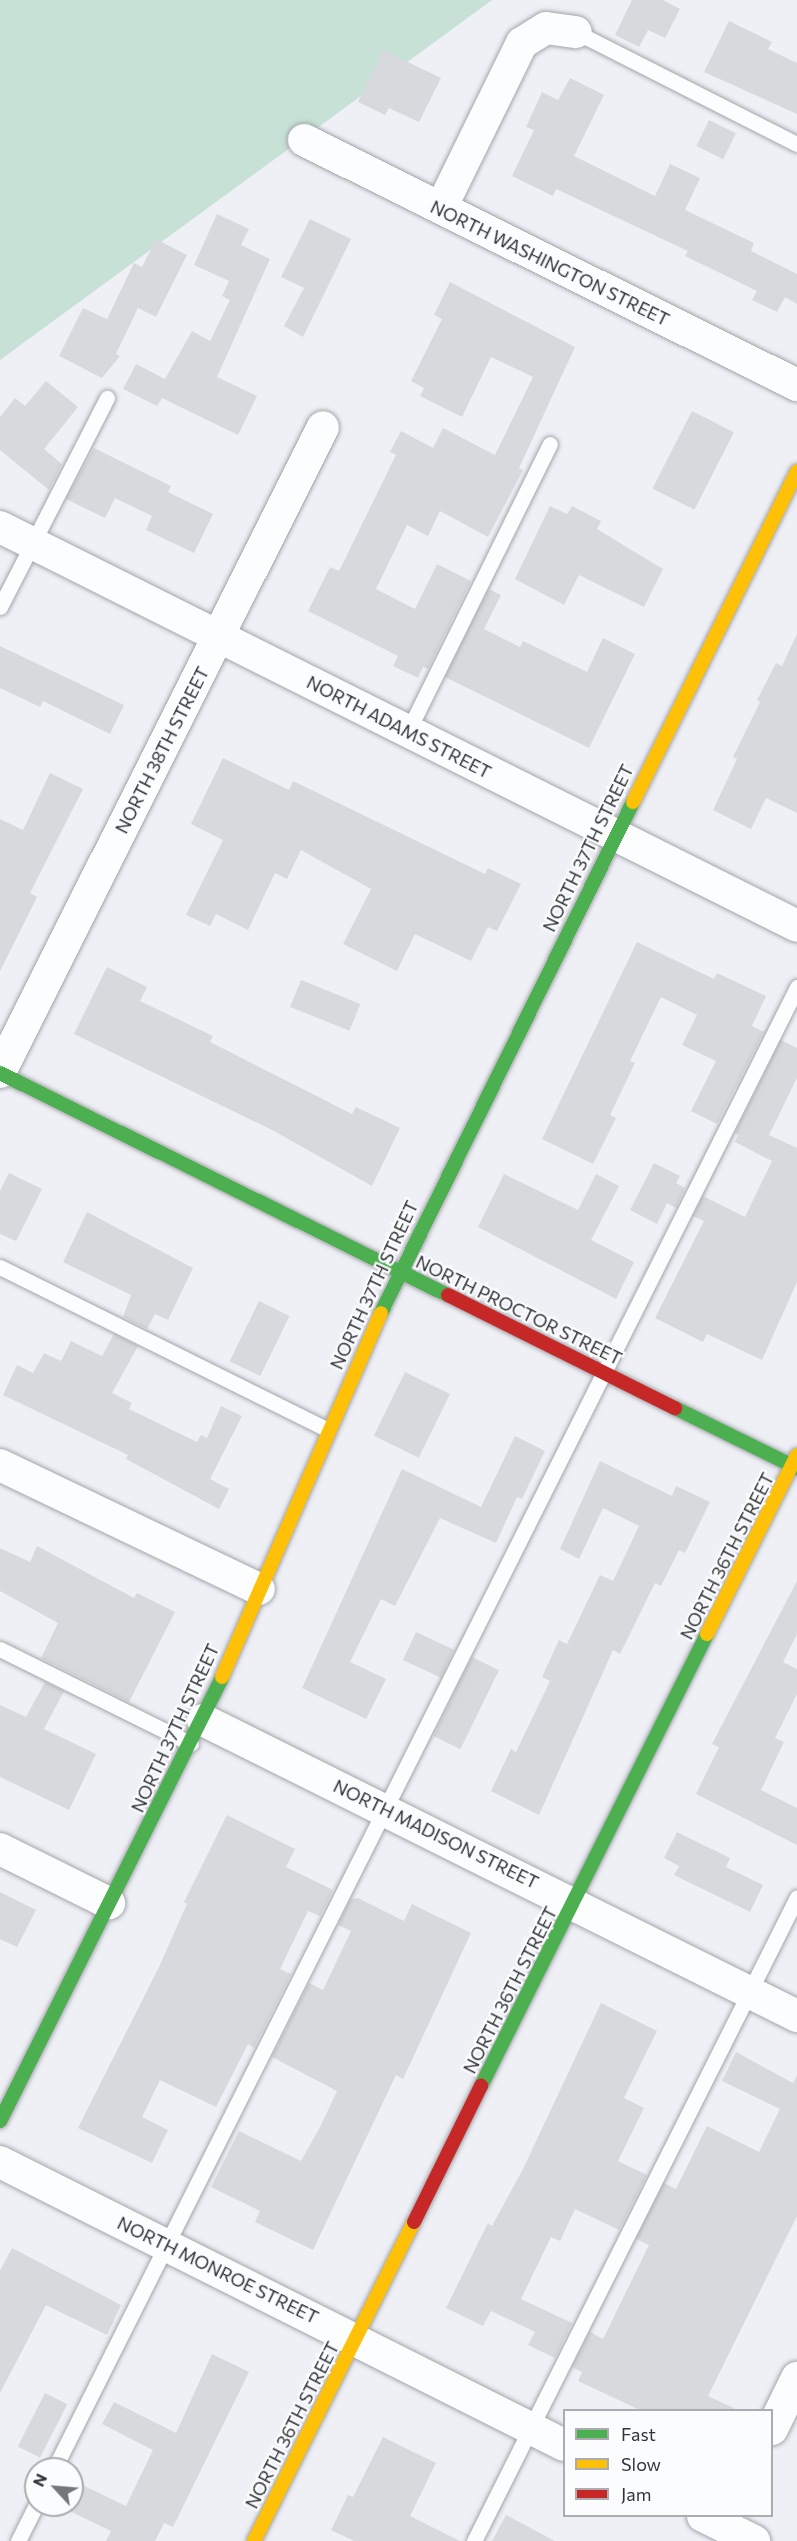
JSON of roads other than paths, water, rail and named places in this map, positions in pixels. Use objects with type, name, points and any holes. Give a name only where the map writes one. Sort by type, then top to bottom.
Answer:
[{"type":"street","points":[[441,208],[522,43],[546,28],[576,32]]},
{"type":"street","name":"NORTH WASHINGTON STREET","points":[[304,140],[797,385]]},
{"type":"street","name":"NORTH 38TH STREET","points":[[0,1073],[323,427]]},
{"type":"street","name":"NORTH 37TH STREET","points":[[0,2121],[197,1732],[327,1429],[399,1271],[614,835],[797,472]]},
{"type":"street","name":"NORTH ADAMS STREET","points":[[0,527],[797,926]]},
{"type":"street","name":"NORTH PROCTOR STREET","points":[[0,1073],[604,1372],[795,1463]]},
{"type":"street","name":"NORTH 36TH STREET","points":[[254,2541],[795,1463]]},
{"type":"street","points":[[0,1465],[259,1589]]},
{"type":"street","name":"NORTH MADISON STREET","points":[[197,1732],[386,1808],[797,2016]]},
{"type":"street","points":[[0,1849],[109,1903]]},
{"type":"street","name":"NORTH MONROE STREET","points":[[0,2162],[563,2444]]},
{"type":"street","points":[[773,2425],[797,2378]]},
{"type":"street","points":[[718,2524],[754,2541]]},
{"type":"lane","points":[[576,32],[797,144]]},
{"type":"lane","points":[[0,607],[30,542],[107,398]]},
{"type":"lane","points":[[408,731],[550,444]]},
{"type":"lane","points":[[60,2457],[797,987]]},
{"type":"lane","points":[[0,1267],[327,1429]]},
{"type":"lane","points":[[0,1649],[197,1732]]},
{"type":"lane","points":[[474,2541],[797,1897]]},
{"type":"lane","points":[[18,2541],[30,2517]]}]
